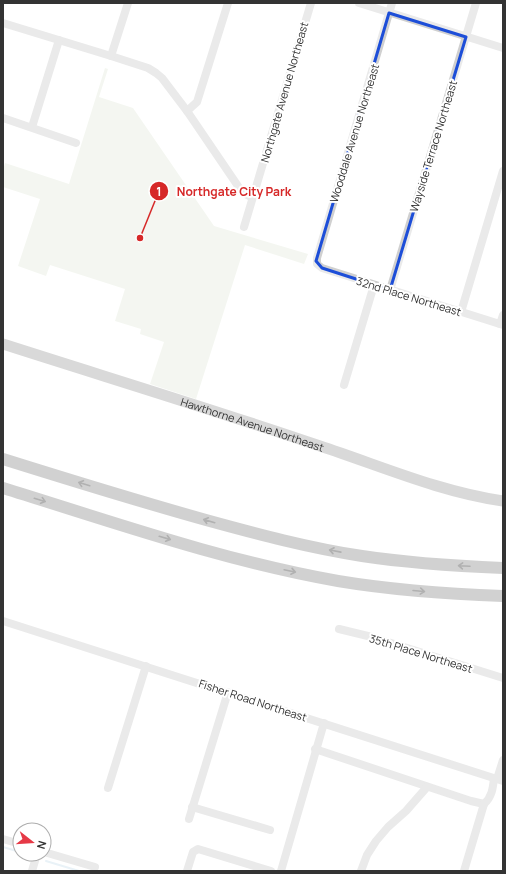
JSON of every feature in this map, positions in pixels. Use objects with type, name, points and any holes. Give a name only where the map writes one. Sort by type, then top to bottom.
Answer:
[{"type":"highway","points":[[3,459],[234,528],[311,547],[398,561],[452,566],[503,568]]},
{"type":"highway","points":[[3,488],[170,540],[274,568],[365,585],[443,593],[503,596]]},
{"type":"main road","name":"Hawthorne Avenue Northeast","points":[[3,344],[321,446],[426,483],[484,498],[503,501]]},
{"type":"street","points":[[111,56],[128,3]]},
{"type":"street","points":[[187,111],[198,102],[228,3]]},
{"type":"street","name":"Northgate Avenue Northeast","points":[[244,227],[311,3]]},
{"type":"street","points":[[359,3],[503,48]]},
{"type":"street","name":"Wooddale Avenue Northeast","points":[[317,264],[316,261],[318,252],[392,3]]},
{"type":"street","name":"Wayside Terrace Northeast","points":[[390,290],[476,3]]},
{"type":"street","points":[[3,22],[148,68],[156,73],[162,78],[187,111],[240,189],[253,198]]},
{"type":"street","points":[[32,127],[59,40]]},
{"type":"street","points":[[3,118],[76,143]]},
{"type":"street","points":[[461,312],[503,171]]},
{"type":"street","name":"32nd Place Northeast","points":[[317,264],[322,268],[374,285],[502,324]]},
{"type":"street","points":[[344,385],[374,285]]},
{"type":"street","points":[[502,324],[503,314]]},
{"type":"street","name":"Fisher Road Northeast","points":[[3,621],[498,779]]},
{"type":"street","name":"35th Place Northeast","points":[[339,629],[372,637],[503,678]]},
{"type":"street","points":[[108,788],[146,666]]},
{"type":"street","points":[[188,819],[228,692]]},
{"type":"street","points":[[281,871],[315,749],[324,723]]},
{"type":"street","points":[[315,749],[427,787],[484,804]]},
{"type":"street","points":[[464,871],[484,804],[491,797],[503,760]]},
{"type":"street","points":[[361,871],[367,855],[376,841],[388,827],[406,811],[427,787]]},
{"type":"street","points":[[192,807],[270,830]]},
{"type":"street","points":[[187,871],[192,852],[198,849],[271,871]]},
{"type":"street","points":[[52,854],[95,867]]},
{"type":"highlighted area","points":[[389,13],[466,37],[390,290],[322,268],[316,261]]},
{"type":"shaded area","points":[[105,68],[108,69],[99,97],[133,108],[214,226],[308,254],[304,264],[245,245],[196,399],[150,384],[164,342],[140,334],[141,329],[115,321],[125,289],[50,265],[46,276],[18,266],[40,199],[3,187],[3,170],[5,163],[69,184]]},
{"type":"waterway","points":[[3,847],[12,850]]},
{"type":"waterway","points":[[49,862],[79,871]]},
{"type":"place","name":"Northgate City Park","points":[[140,238]]}]
